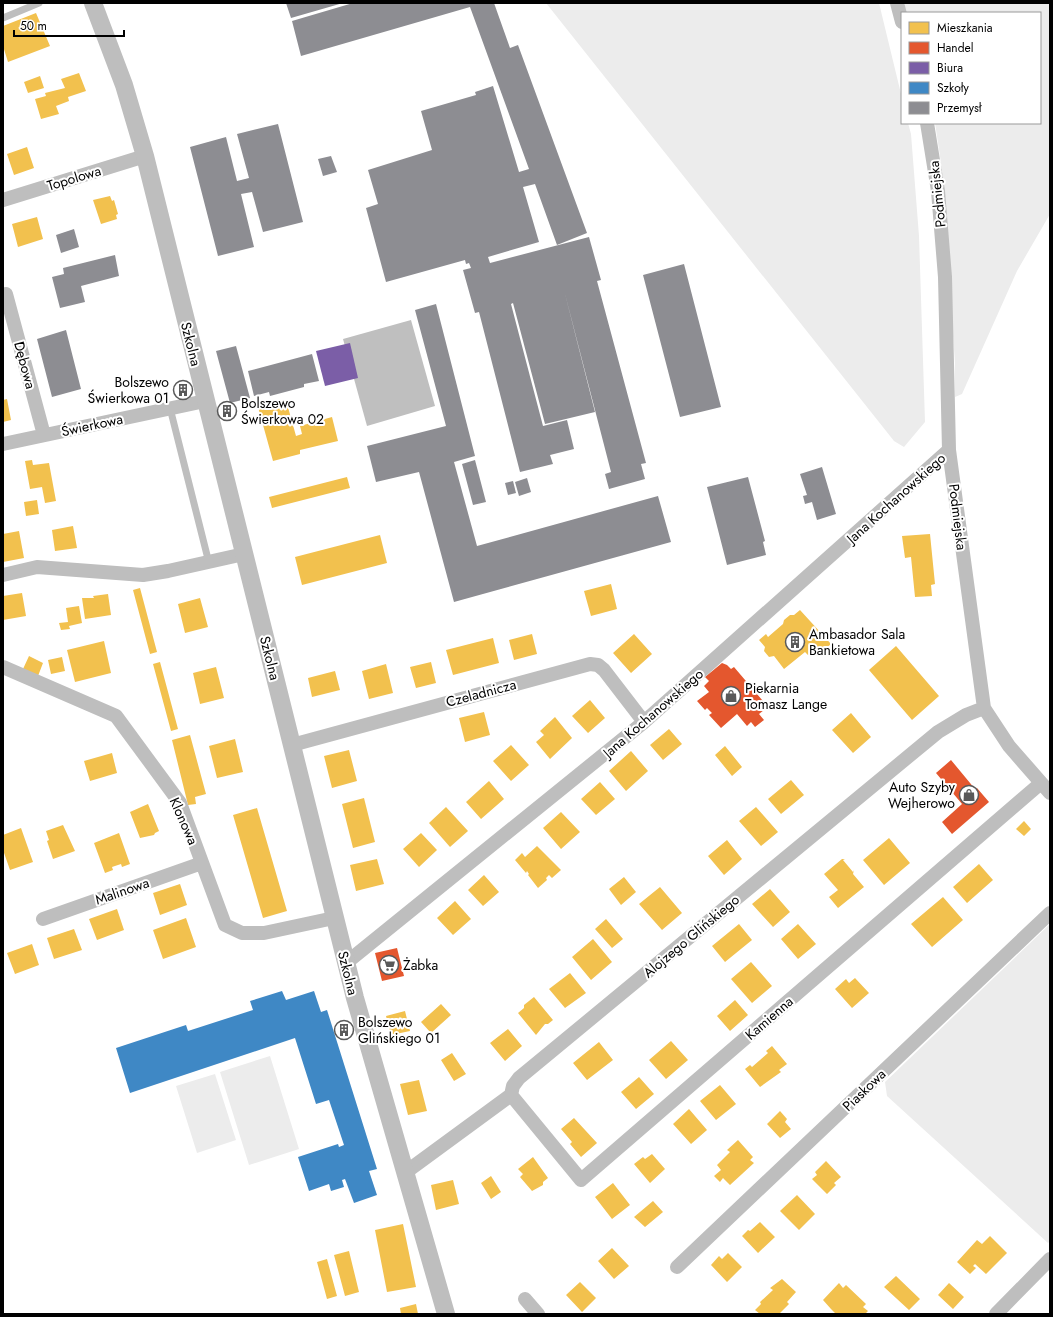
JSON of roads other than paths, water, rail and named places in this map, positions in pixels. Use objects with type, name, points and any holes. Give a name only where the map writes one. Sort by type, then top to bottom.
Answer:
[{"type":"street","name":"Szkolna","points":[[93,3],[124,85],[145,156],[334,918],[355,998],[446,1314]]},
{"type":"street","points":[[897,3],[901,18]]},
{"type":"street","name":"Podmiejska","points":[[926,124],[938,191],[945,277],[949,450],[984,708],[1009,746],[1046,788]]},
{"type":"street","name":"Topolowa","points":[[3,200],[145,156]]},
{"type":"street","name":"Dębowa","points":[[6,294],[44,436]]},
{"type":"street","name":"Świerkowa","points":[[3,444],[205,401]]},
{"type":"street","name":"Jana Kochanowskiego","points":[[346,963],[644,722],[949,450]]},
{"type":"street","points":[[3,575],[37,567],[143,575],[209,563],[244,554]]},
{"type":"street","name":"Czeladnicza","points":[[292,745],[590,664],[598,665],[604,670],[644,722]]},
{"type":"street","name":"Klonowa","points":[[3,667],[116,716],[180,803],[225,925],[242,933],[264,933],[334,918]]},
{"type":"street","name":"Alojzego Glińskiego","points":[[406,1172],[511,1095],[513,1086],[519,1078],[938,732],[966,715],[984,708]]},
{"type":"street","name":"Kamienna","points":[[511,1095],[581,1180],[1046,788]]},
{"type":"street","name":"Malinowa","points":[[43,919],[202,863]]},
{"type":"street","name":"Piaskowa","points":[[678,1267],[1050,913]]},
{"type":"street","points":[[996,1314],[1050,1259]]},
{"type":"street","points":[[525,1299],[538,1314]]},
{"type":"lane","points":[[3,18],[40,3]]},
{"type":"lane","points":[[170,408],[209,563]]},
{"type":"place","name":"Bolszewo Świerkowa 01","points":[[183,390]]},
{"type":"place","name":"Bolszewo Świerkowa 02","points":[[227,411]]},
{"type":"place","name":"Ambasador Sala Bankietowa","points":[[795,642]]},
{"type":"place","name":"Piekarnia Tomasz Lange","points":[[731,696]]},
{"type":"place","name":"Auto Szyby Wejherowo","points":[[969,795]]},
{"type":"place","name":"Żabka","points":[[389,965]]},
{"type":"place","name":"Bolszewo Glińskiego 01","points":[[344,1030]]}]
